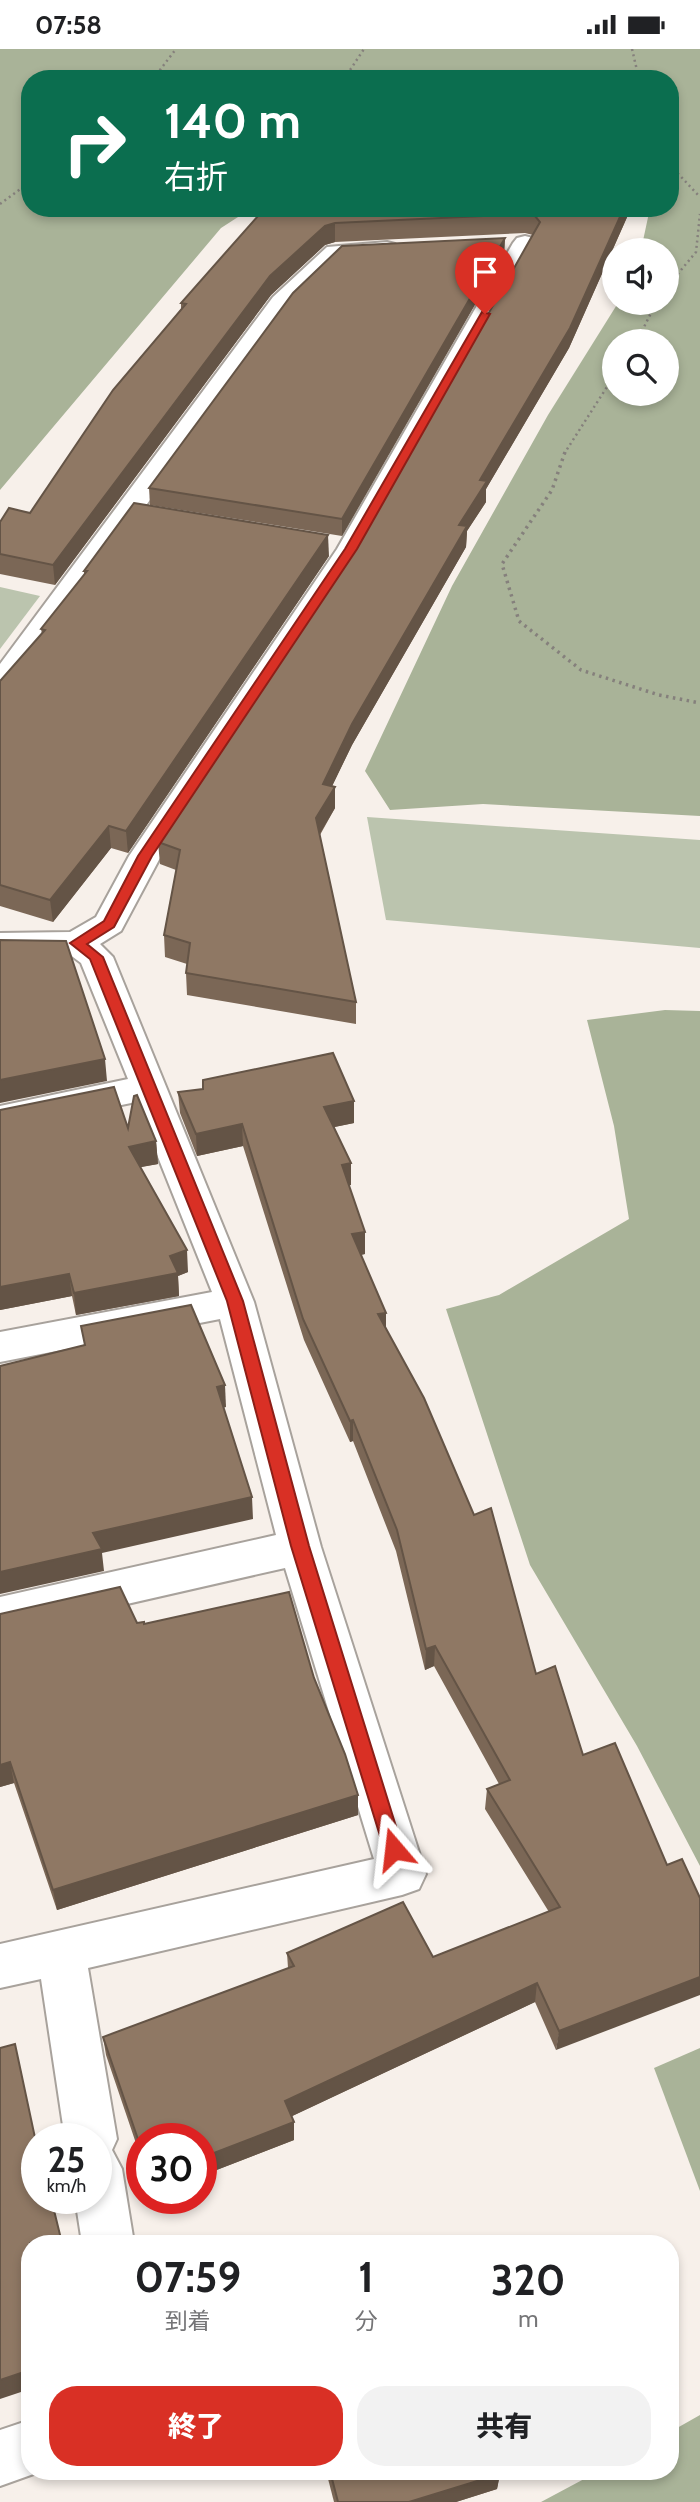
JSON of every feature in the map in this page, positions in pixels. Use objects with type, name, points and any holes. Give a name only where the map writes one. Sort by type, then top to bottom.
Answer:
[{"type":"street","points":[[0,944],[77,943],[109,924],[145,856],[525,243],[498,244]]},
{"type":"street","points":[[0,684],[140,514],[282,302],[299,283],[335,251],[403,249]]},
{"type":"street","points":[[0,1966],[402,1874],[300,1546],[235,1301],[96,957],[77,943]]},
{"type":"street","points":[[0,1118],[150,1087]]},
{"type":"street","points":[[0,1347],[235,1301]]},
{"type":"street","points":[[0,1615],[300,1546]]},
{"type":"street","points":[[61,1952],[88,2123]]},
{"type":"street","points":[[103,2214],[107,2235]]},
{"type":"street","points":[[0,2459],[21,2451]]},
{"type":"path","points":[[160,70],[176,49]]},
{"type":"path","points":[[350,70],[364,49]]},
{"type":"path","points":[[632,49],[637,70]]},
{"type":"path","points":[[679,175],[700,197]]},
{"type":"path","points":[[0,204],[21,189]]},
{"type":"path","points":[[679,272],[696,251],[700,214]]},
{"type":"path","points":[[602,394],[566,449],[552,490],[502,564],[519,621],[581,670],[659,695],[700,703]]},
{"type":"green space","points":[[0,49],[700,49],[700,816],[483,804],[390,810],[365,771],[452,586],[548,415],[610,315],[679,315],[679,238],[644,238],[648,217],[679,217],[679,70],[21,70],[21,217],[238,217],[221,228],[0,490]]},
{"type":"green space","points":[[0,587],[40,596],[0,649]]},
{"type":"green space","points":[[367,817],[700,840],[700,948],[386,920]]},
{"type":"green space","points":[[665,1010],[700,1011],[700,1866],[637,1746],[530,1565],[446,1309],[499,1295],[629,1219],[614,1126],[587,1020]]},
{"type":"green space","points":[[700,2048],[700,2191],[654,2068]]},
{"type":"green space","points":[[700,2415],[700,2502],[541,2502],[582,2480],[679,2480],[679,2427]]},
{"type":"building","points":[[257,217],[462,217],[335,223],[325,226],[270,276],[53,565],[0,554],[0,522],[9,508],[30,513],[113,390],[186,304],[181,303]]},
{"type":"building","points":[[536,217],[620,217],[610,238],[602,238],[602,257],[570,328],[480,480],[487,481],[459,525],[467,526],[352,724],[323,784],[335,787],[316,818],[356,1002],[186,973],[190,943],[164,935],[180,850],[158,842],[367,529],[540,222]]},
{"type":"building","points":[[505,238],[342,519],[149,488],[293,293],[342,246]]},
{"type":"building","points":[[134,503],[328,535],[126,831],[109,826],[50,900],[0,885],[0,681],[45,630],[41,629],[87,571],[84,571]]},
{"type":"building","points":[[0,940],[66,941],[105,1059],[0,1080]]},
{"type":"building","points":[[333,1053],[354,1101],[324,1107],[351,1163],[342,1165],[365,1232],[352,1234],[386,1313],[378,1314],[424,1398],[474,1515],[491,1508],[536,1674],[555,1666],[583,1755],[615,1743],[667,1865],[682,1859],[700,1898],[700,1977],[559,2031],[537,1983],[285,2101],[294,2122],[217,2152],[217,2123],[132,2123],[103,2037],[294,1966],[287,1953],[403,1902],[433,1957],[560,1907],[487,1789],[510,1780],[435,1646],[426,1649],[397,1530],[353,1420],[350,1421],[303,1319],[242,1124],[196,1134],[178,1092],[203,1089],[203,1080]]},
{"type":"building","points":[[114,1087],[128,1128],[134,1096],[137,1095],[156,1141],[129,1147],[187,1250],[170,1256],[178,1273],[74,1293],[69,1274],[0,1287],[0,1110]]},
{"type":"building","points":[[191,1305],[225,1385],[217,1387],[252,1497],[93,1533],[102,1549],[0,1572],[0,1366],[85,1345],[81,1326]]},
{"type":"building","points":[[120,1587],[137,1623],[144,1624],[289,1592],[314,1678],[345,1754],[358,1795],[53,1890],[10,1762],[0,1765],[0,1614]]},
{"type":"building","points":[[15,2044],[32,2123],[21,2123],[21,2214],[55,2214],[60,2235],[21,2235],[21,2373],[0,2380],[0,2048]]},
{"type":"building","points":[[332,2480],[480,2480],[409,2502],[338,2502]]},
{"type":"route","points":[[394,1849],[300,1546],[235,1301],[96,957],[77,943],[109,924],[145,856],[351,549],[485,314]]}]
